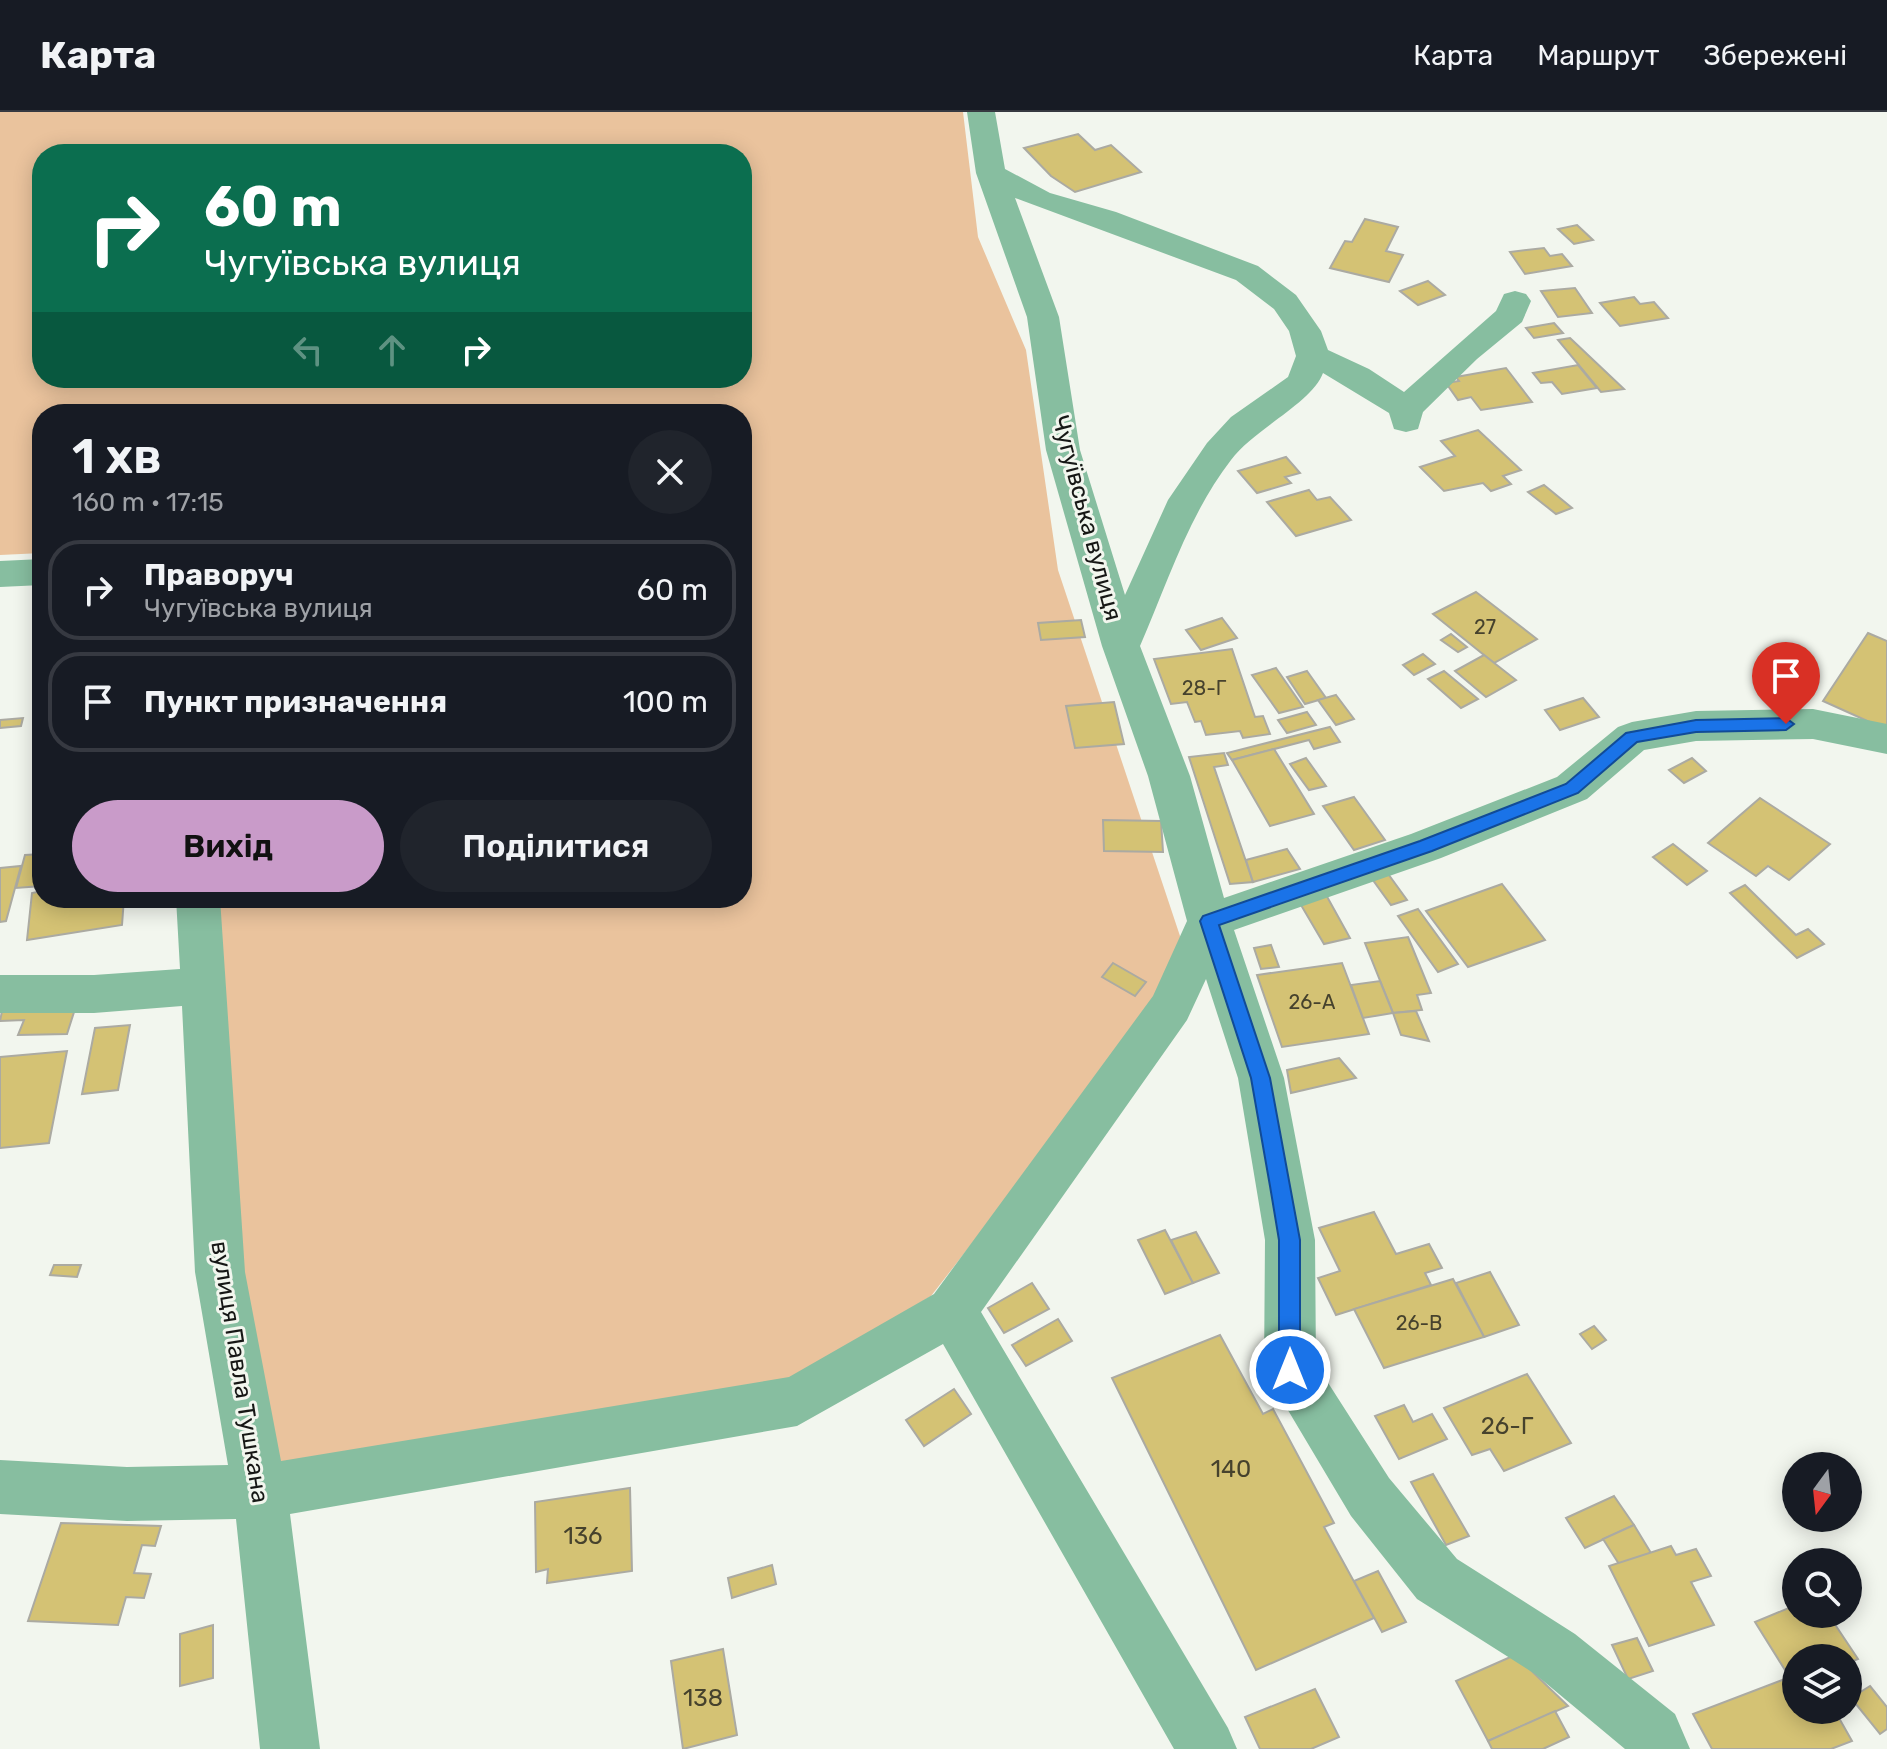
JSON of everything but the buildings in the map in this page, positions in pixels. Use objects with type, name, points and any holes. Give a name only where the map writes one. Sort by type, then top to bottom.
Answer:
[{"type":"street","name":"Чугуївська вулиця","points":[[981,112],[991,173],[1043,317],[1063,450],[1121,646],[1169,776],[1209,921],[1261,1078],[1290,1240],[1290,1370],[1370,1497],[1437,1579],[1555,1654],[1654,1735],[1660,1749]]},
{"type":"street","points":[[991,173],[1039,199],[1105,218],[1247,273],[1285,302],[1305,331],[1313,356],[1303,382],[1243,425],[1219,451],[1186,500],[1121,646]]},
{"type":"street","points":[[1313,356],[1357,376],[1406,415],[1465,352],[1511,315],[1515,301]]},
{"type":"street","points":[[0,574],[32,572]]},
{"type":"street","points":[[0,1487],[127,1494],[260,1492],[797,1401],[952,1311],[1171,1007],[1209,921],[1426,846],[1572,788],[1632,737],[1696,726],[1813,724],[1887,739]]},
{"type":"street","name":"вулиця Павла Тушкана","points":[[198,908],[220,1272],[260,1492],[290,1749]]},
{"type":"street","points":[[0,994],[94,994],[202,986]]},
{"type":"street","points":[[952,1311],[1207,1749]]},
{"type":"shaded area","points":[[0,112],[963,112],[978,237],[1026,350],[1058,570],[1184,948],[1159,1003],[931,1296],[790,1383],[277,1465],[228,1268],[210,908],[752,908],[752,404],[32,404],[32,553],[0,555]]},
{"type":"route","points":[[1290,1370],[1290,1240],[1261,1078],[1209,921],[1426,846],[1572,788],[1632,737],[1696,726],[1786,724]]}]
